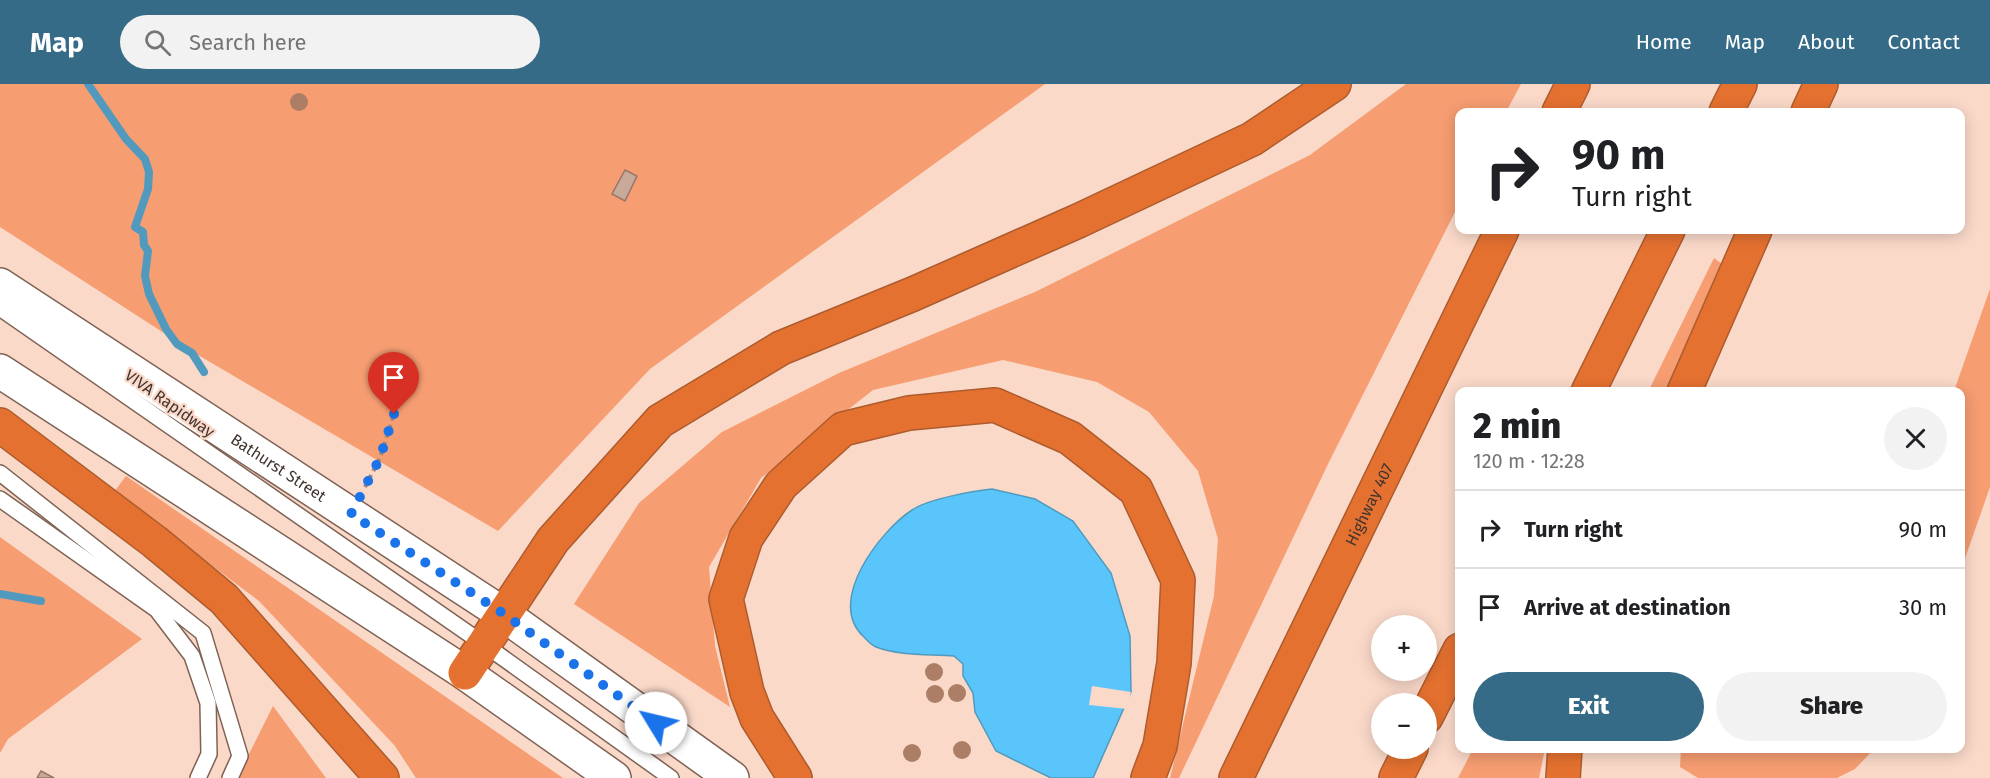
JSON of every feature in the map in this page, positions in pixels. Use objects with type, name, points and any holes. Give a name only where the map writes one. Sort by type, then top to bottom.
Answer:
[{"type":"highway","points":[[465,673],[553,540],[660,420],[781,348],[913,294],[1078,221],[1252,138],[1334,84]]},
{"type":"highway","points":[[1561,108],[1573,84]]},
{"type":"highway","points":[[1728,108],[1740,84]]},
{"type":"highway","points":[[1810,108],[1821,84]]},
{"type":"highway","name":"Highway 407","points":[[1236,778],[1500,234]]},
{"type":"highway","points":[[1590,387],[1666,234]]},
{"type":"highway","points":[[1686,387],[1753,234]]},
{"type":"highway","points":[[795,778],[761,726],[747,692],[726,599],[746,538],[781,485],[843,429],[909,413],[995,405],[1070,438],[1136,490],[1178,580],[1174,663],[1160,746],[1148,778]]},
{"type":"highway","points":[[0,425],[155,542],[224,599],[382,778]]},
{"type":"highway","points":[[1437,695],[1455,660]]},
{"type":"highway","points":[[1563,778],[1565,753]]},
{"type":"highway","points":[[1396,778],[1406,759]]},
{"type":"main road","name":"Bathurst Street","points":[[0,285],[504,614],[732,778]]},
{"type":"main road","points":[[0,371],[465,673],[614,778]]},
{"type":"lane","name":"VIVA Rapidway","points":[[0,308],[485,645],[671,778]]},
{"type":"lane","points":[[0,473],[203,633],[240,756],[230,778]]},
{"type":"lane","points":[[0,499],[157,610],[192,656],[208,703],[209,754],[198,778]]},
{"type":"path","points":[[351,514],[380,458],[394,414]]},
{"type":"shaded area","points":[[0,84],[1045,84],[650,369],[498,531],[198,355],[0,227]]},
{"type":"shaded area","points":[[1406,84],[1521,84],[1508,108],[1455,108],[1455,212],[1328,464],[1179,778],[1170,778],[1214,596],[1218,539],[1198,471],[1149,412],[1097,382],[1003,360],[873,390],[761,478],[709,567],[715,646],[730,707],[574,604],[639,503],[722,432],[839,373],[1035,292],[1310,155]]},
{"type":"shaded area","points":[[1714,258],[1730,270],[1670,387],[1650,387]]},
{"type":"shaded area","points":[[1990,289],[1990,487],[1965,559],[1965,387],[1955,387]]},
{"type":"shaded area","points":[[126,476],[563,778],[416,778],[395,746],[259,601],[114,492]]},
{"type":"shaded area","points":[[0,537],[142,639],[8,739],[0,753]]},
{"type":"shaded area","points":[[273,706],[326,778],[237,778]]},
{"type":"shaded area","points":[[1471,753],[1544,753],[1539,778],[1458,778]]},
{"type":"shaded area","points":[[1681,753],[1870,753],[1855,769],[1837,778],[1698,778],[1680,767]]},
{"type":"water","points":[[992,489],[1035,499],[1073,521],[1111,573],[1130,636],[1131,692],[1093,778],[1051,778],[996,751],[975,712],[973,693],[963,676],[963,664],[954,656],[905,653],[876,647],[863,636],[853,621],[851,604],[854,586],[862,568],[873,550],[899,520],[912,510],[929,502]]},
{"type":"pier","points":[[1092,686],[1131,692],[1127,709],[1089,705]]},
{"type":"building","points":[[625,170],[637,176],[625,201],[612,194]]},
{"type":"building","points":[[41,771],[54,778],[37,778]]},
{"type":"waterway","points":[[88,84],[126,139],[145,159],[149,172],[148,189],[135,227],[143,232],[144,245],[148,251],[145,276],[149,294],[166,329],[177,344],[192,353],[204,372]]},
{"type":"waterway","points":[[0,594],[41,601]]},
{"type":"route","points":[[394,414],[380,458],[351,514],[504,614],[656,723]]}]
